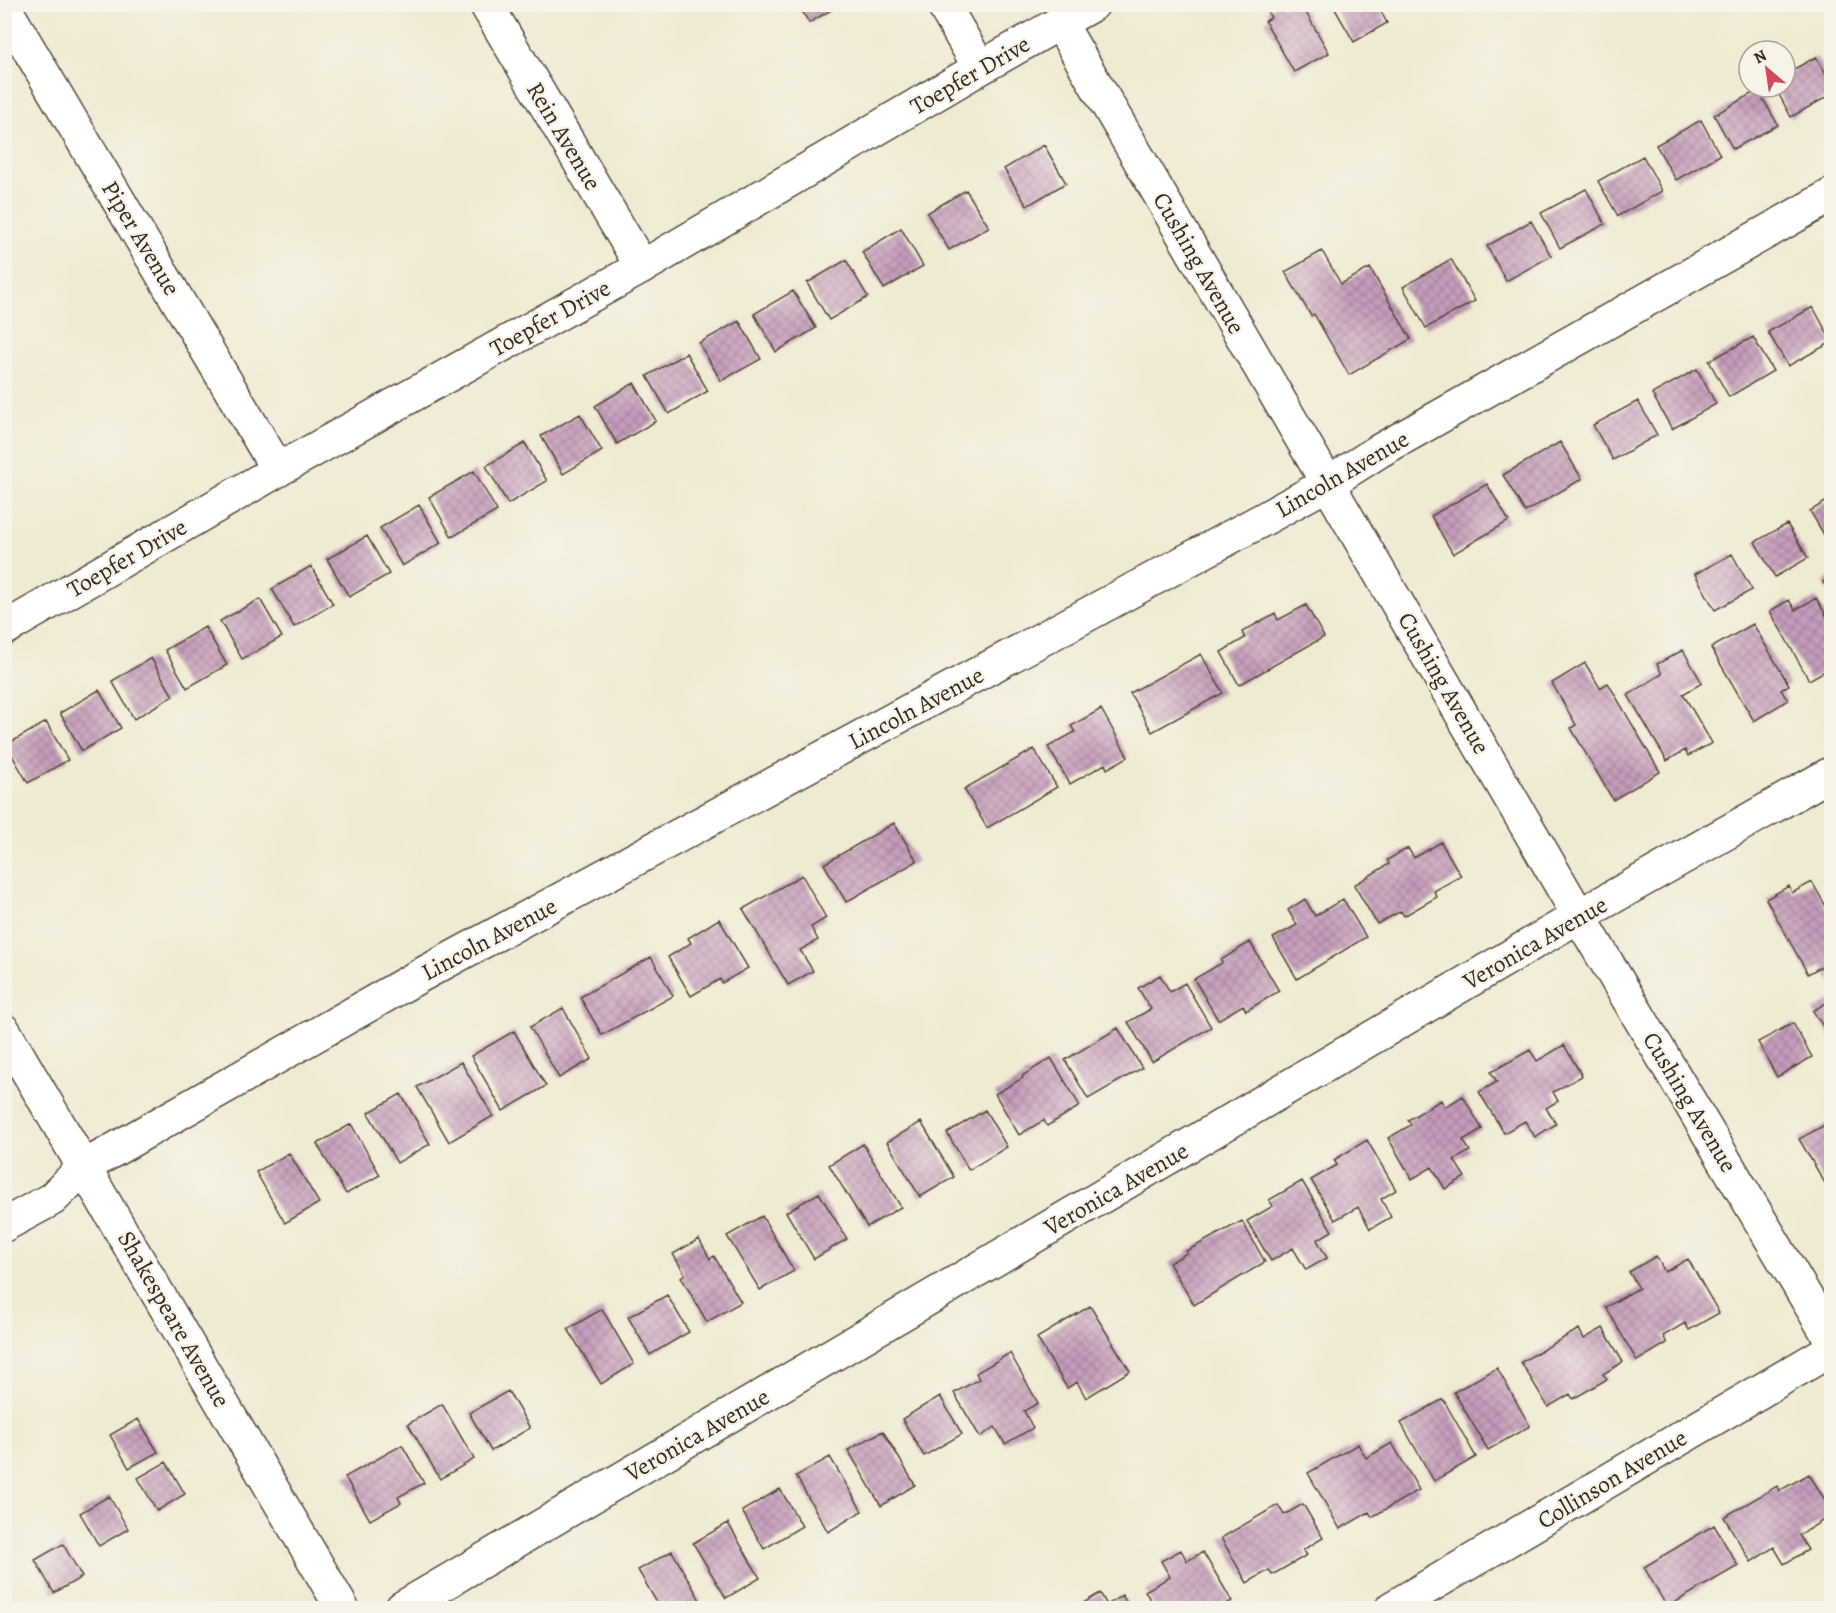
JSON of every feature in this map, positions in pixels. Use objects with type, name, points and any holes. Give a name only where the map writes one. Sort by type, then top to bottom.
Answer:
[{"type":"street","name":"Rein Avenue","points":[[486,4],[642,267]]},
{"type":"street","points":[[943,4],[980,68]]},
{"type":"street","name":"Toepfer Drive","points":[[4,629],[278,470],[642,267],[1093,4]]},
{"type":"street","name":"Piper Avenue","points":[[4,7],[278,470]]},
{"type":"street","name":"Cushing Avenue","points":[[1060,23],[1579,916],[1832,1341]]},
{"type":"street","name":"Lincoln Avenue","points":[[4,1225],[52,1199],[84,1167],[422,975],[1327,484],[1379,451],[1832,195]]},
{"type":"street","name":"Veronica Avenue","points":[[402,1608],[1579,916],[1832,773]]},
{"type":"street","name":"Shakespeare Avenue","points":[[4,1031],[342,1608]]},
{"type":"street","name":"Collinson Avenue","points":[[1392,1608],[1832,1349]]},
{"type":"building","points":[[798,4],[841,4],[809,23]]},
{"type":"building","points":[[1278,4],[1286,4],[1288,7],[1291,4],[1301,4],[1329,53],[1294,72],[1265,21],[1271,18],[1267,11]]},
{"type":"building","points":[[1332,4],[1377,4],[1387,23],[1354,42]]},
{"type":"building","points":[[1816,57],[1832,84],[1832,94],[1791,117],[1781,99],[1797,99],[1797,67]]},
{"type":"building","points":[[1742,99],[1763,99],[1778,125],[1733,149],[1714,115]]},
{"type":"building","points":[[1701,120],[1720,155],[1676,180],[1656,145]]},
{"type":"building","points":[[1044,145],[1066,183],[1027,206],[1004,169]]},
{"type":"building","points":[[1643,156],[1662,191],[1618,216],[1598,181]]},
{"type":"building","points":[[1586,189],[1605,224],[1560,248],[1541,213]]},
{"type":"building","points":[[966,190],[989,227],[949,250],[927,213]]},
{"type":"building","points":[[1531,221],[1551,256],[1506,281],[1487,246]]},
{"type":"building","points":[[901,228],[923,266],[884,289],[862,252]]},
{"type":"building","points":[[1322,251],[1341,284],[1370,268],[1411,339],[1349,375],[1314,314],[1311,316],[1285,272]]},
{"type":"building","points":[[1451,259],[1475,301],[1426,328],[1403,287]]},
{"type":"building","points":[[846,260],[868,297],[829,320],[807,283]]},
{"type":"building","points":[[793,291],[816,328],[776,352],[754,314]]},
{"type":"building","points":[[1813,307],[1832,342],[1788,366],[1768,332]]},
{"type":"building","points":[[739,321],[761,359],[721,381],[699,343]]},
{"type":"building","points":[[1753,337],[1773,371],[1729,397],[1709,361]]},
{"type":"building","points":[[686,353],[708,391],[669,414],[647,376]]},
{"type":"building","points":[[1697,369],[1716,404],[1672,429],[1652,394]]},
{"type":"building","points":[[634,383],[656,421],[617,444],[595,406]]},
{"type":"building","points":[[1638,401],[1657,435],[1613,460],[1593,425]]},
{"type":"building","points":[[580,414],[602,451],[563,474],[541,436]]},
{"type":"building","points":[[1560,442],[1582,479],[1525,512],[1503,475]]},
{"type":"building","points":[[525,443],[547,481],[508,504],[486,466]]},
{"type":"building","points":[[474,471],[497,511],[452,537],[429,497]]},
{"type":"building","points":[[1487,484],[1509,521],[1453,554],[1431,516]]},
{"type":"building","points":[[1832,498],[1832,548],[1810,511]]},
{"type":"building","points":[[419,505],[441,543],[402,566],[380,528]]},
{"type":"building","points":[[1787,524],[1808,558],[1775,577],[1755,542]]},
{"type":"building","points":[[367,536],[389,574],[349,597],[327,559]]},
{"type":"building","points":[[1732,554],[1752,590],[1715,610],[1695,574]]},
{"type":"building","points":[[311,566],[333,604],[294,627],[272,589]]},
{"type":"building","points":[[1832,577],[1832,596],[1823,582]]},
{"type":"building","points":[[1816,598],[1832,625],[1832,676],[1828,677],[1825,671],[1809,680],[1770,611],[1789,600],[1795,610]]},
{"type":"building","points":[[260,599],[282,637],[242,659],[220,621]]},
{"type":"building","points":[[1306,605],[1324,637],[1239,685],[1221,652],[1245,638],[1242,632],[1275,613],[1278,620]]},
{"type":"building","points":[[1753,624],[1789,685],[1781,690],[1788,700],[1754,721],[1711,648]]},
{"type":"building","points":[[205,627],[227,665],[187,688],[165,650]]},
{"type":"building","points":[[1683,650],[1702,683],[1683,694],[1712,743],[1688,756],[1685,750],[1667,761],[1628,695],[1662,674],[1657,664]]},
{"type":"building","points":[[1201,654],[1223,693],[1152,732],[1130,693]]},
{"type":"building","points":[[151,658],[173,696],[134,719],[112,681]]},
{"type":"building","points":[[1585,663],[1600,688],[1608,683],[1660,772],[1613,800],[1571,728],[1576,725],[1552,683]]},
{"type":"building","points":[[99,690],[121,728],[82,751],[60,713]]},
{"type":"building","points":[[1101,709],[1128,757],[1107,769],[1105,764],[1070,784],[1048,747],[1075,732],[1071,726]]},
{"type":"building","points":[[46,722],[68,760],[28,783],[6,745]]},
{"type":"building","points":[[1034,749],[1057,787],[987,828],[964,789]]},
{"type":"building","points":[[894,823],[917,861],[846,902],[824,864]]},
{"type":"building","points":[[1441,842],[1461,876],[1434,891],[1437,897],[1404,916],[1401,911],[1377,924],[1354,885],[1389,864],[1387,860],[1408,848],[1414,858]]},
{"type":"building","points":[[802,875],[826,918],[811,927],[818,940],[800,950],[813,971],[788,985],[743,909]]},
{"type":"building","points":[[1812,882],[1832,917],[1832,984],[1822,966],[1808,974],[1766,899],[1789,886],[1792,893]]},
{"type":"building","points":[[1305,899],[1315,916],[1343,899],[1366,937],[1297,979],[1273,938],[1297,925],[1288,910]]},
{"type":"building","points":[[719,919],[748,968],[722,983],[720,979],[691,996],[668,957],[691,943],[688,938]]},
{"type":"building","points":[[1250,942],[1279,991],[1246,1011],[1243,1005],[1218,1020],[1194,979],[1222,963],[1221,960]]},
{"type":"building","points":[[651,957],[673,996],[602,1035],[580,997]]},
{"type":"building","points":[[1160,975],[1170,992],[1185,983],[1211,1027],[1152,1062],[1128,1022],[1151,1009],[1138,988]]},
{"type":"building","points":[[1832,999],[1832,1040],[1813,1011]]},
{"type":"building","points":[[563,1008],[592,1059],[559,1078],[530,1027]]},
{"type":"building","points":[[1793,1023],[1812,1057],[1777,1077],[1758,1042]]},
{"type":"building","points":[[1118,1028],[1142,1068],[1088,1099],[1065,1060]]},
{"type":"building","points":[[514,1031],[546,1086],[503,1111],[471,1056]]},
{"type":"building","points":[[1564,1045],[1582,1076],[1553,1092],[1558,1101],[1546,1108],[1556,1124],[1535,1137],[1525,1121],[1504,1133],[1479,1092],[1497,1082],[1491,1072],[1530,1050],[1537,1061]]},
{"type":"building","points":[[1051,1058],[1080,1106],[1047,1126],[1044,1120],[1019,1135],[995,1094]]},
{"type":"building","points":[[461,1062],[493,1116],[449,1142],[417,1087]]},
{"type":"building","points":[[401,1094],[430,1144],[397,1163],[368,1113]]},
{"type":"building","points":[[1463,1096],[1482,1129],[1463,1140],[1470,1151],[1454,1160],[1465,1177],[1445,1189],[1432,1167],[1412,1179],[1388,1138],[1411,1125],[1408,1120],[1441,1100],[1445,1107]]},
{"type":"building","points":[[985,1110],[1007,1147],[969,1170],[947,1133]]},
{"type":"building","points":[[1832,1121],[1832,1195],[1799,1139]]},
{"type":"building","points":[[921,1122],[954,1177],[920,1197],[887,1142]]},
{"type":"building","points":[[351,1124],[380,1175],[346,1194],[317,1144]]},
{"type":"building","points":[[1367,1140],[1396,1190],[1381,1199],[1391,1217],[1370,1229],[1358,1207],[1335,1220],[1311,1180],[1337,1165],[1334,1160]]},
{"type":"building","points":[[863,1144],[901,1207],[867,1227],[829,1165]]},
{"type":"building","points":[[289,1153],[319,1203],[285,1223],[256,1172]]},
{"type":"building","points":[[1302,1181],[1332,1231],[1317,1240],[1327,1258],[1306,1270],[1293,1248],[1271,1261],[1247,1221],[1273,1206],[1269,1200]]},
{"type":"building","points":[[819,1193],[847,1239],[814,1259],[786,1212]]},
{"type":"building","points":[[762,1216],[794,1271],[760,1290],[727,1236]]},
{"type":"building","points":[[1242,1221],[1265,1262],[1194,1305],[1169,1263],[1187,1253],[1186,1251]]},
{"type":"building","points":[[699,1239],[710,1259],[714,1256],[741,1302],[707,1322],[681,1277],[685,1274],[673,1254]]},
{"type":"building","points":[[1656,1256],[1665,1272],[1688,1259],[1719,1313],[1689,1330],[1685,1323],[1663,1336],[1667,1343],[1637,1361],[1606,1307],[1639,1288],[1629,1272]]},
{"type":"building","points":[[667,1295],[689,1332],[650,1355],[628,1317]]},
{"type":"building","points":[[1090,1306],[1130,1371],[1086,1398],[1077,1382],[1067,1388],[1037,1338]]},
{"type":"building","points":[[602,1309],[634,1364],[601,1384],[568,1329]]},
{"type":"building","points":[[1603,1328],[1623,1362],[1603,1374],[1607,1379],[1573,1399],[1570,1394],[1548,1407],[1521,1362],[1579,1329],[1584,1339]]},
{"type":"building","points":[[1010,1353],[1038,1403],[1024,1411],[1033,1428],[1005,1444],[995,1427],[980,1437],[954,1393],[979,1379],[976,1373]]},
{"type":"building","points":[[1497,1368],[1530,1426],[1488,1450],[1454,1392]]},
{"type":"building","points":[[508,1391],[530,1428],[491,1451],[469,1413]]},
{"type":"building","points":[[940,1396],[962,1434],[924,1456],[902,1419]]},
{"type":"building","points":[[1443,1399],[1476,1457],[1434,1481],[1401,1423]]},
{"type":"building","points":[[442,1404],[474,1459],[440,1479],[408,1424]]},
{"type":"building","points":[[138,1419],[158,1452],[129,1468],[110,1435]]},
{"type":"building","points":[[883,1431],[915,1485],[881,1506],[848,1450]]},
{"type":"building","points":[[1392,1443],[1419,1490],[1372,1517],[1369,1512],[1340,1529],[1308,1473],[1358,1444],[1366,1458]]},
{"type":"building","points":[[402,1445],[424,1483],[398,1497],[401,1503],[370,1520],[345,1477]]},
{"type":"building","points":[[830,1457],[862,1511],[828,1532],[796,1476]]},
{"type":"building","points":[[166,1462],[185,1494],[157,1511],[138,1478]]},
{"type":"building","points":[[1809,1474],[1832,1511],[1832,1515],[1799,1535],[1808,1550],[1784,1564],[1774,1547],[1751,1562],[1724,1517],[1777,1486],[1779,1491]]},
{"type":"building","points":[[780,1489],[802,1526],[764,1549],[742,1511]]},
{"type":"building","points":[[109,1496],[128,1529],[99,1546],[80,1513]]},
{"type":"building","points":[[1303,1504],[1323,1538],[1303,1550],[1307,1555],[1272,1575],[1269,1570],[1247,1583],[1221,1538],[1278,1505],[1284,1515]]},
{"type":"building","points":[[728,1523],[760,1578],[726,1598],[693,1543]]},
{"type":"building","points":[[1714,1525],[1738,1566],[1667,1607],[1644,1567]]},
{"type":"building","points":[[63,1544],[82,1577],[54,1593],[35,1560]]},
{"type":"building","points":[[1181,1550],[1187,1561],[1203,1552],[1232,1601],[1218,1608],[1155,1608],[1145,1591],[1170,1577],[1161,1561]]},
{"type":"building","points":[[672,1551],[701,1602],[689,1608],[660,1608],[638,1570]]},
{"type":"building","points":[[1100,1593],[1107,1605],[1122,1595],[1130,1608],[1082,1608],[1080,1605]]}]
